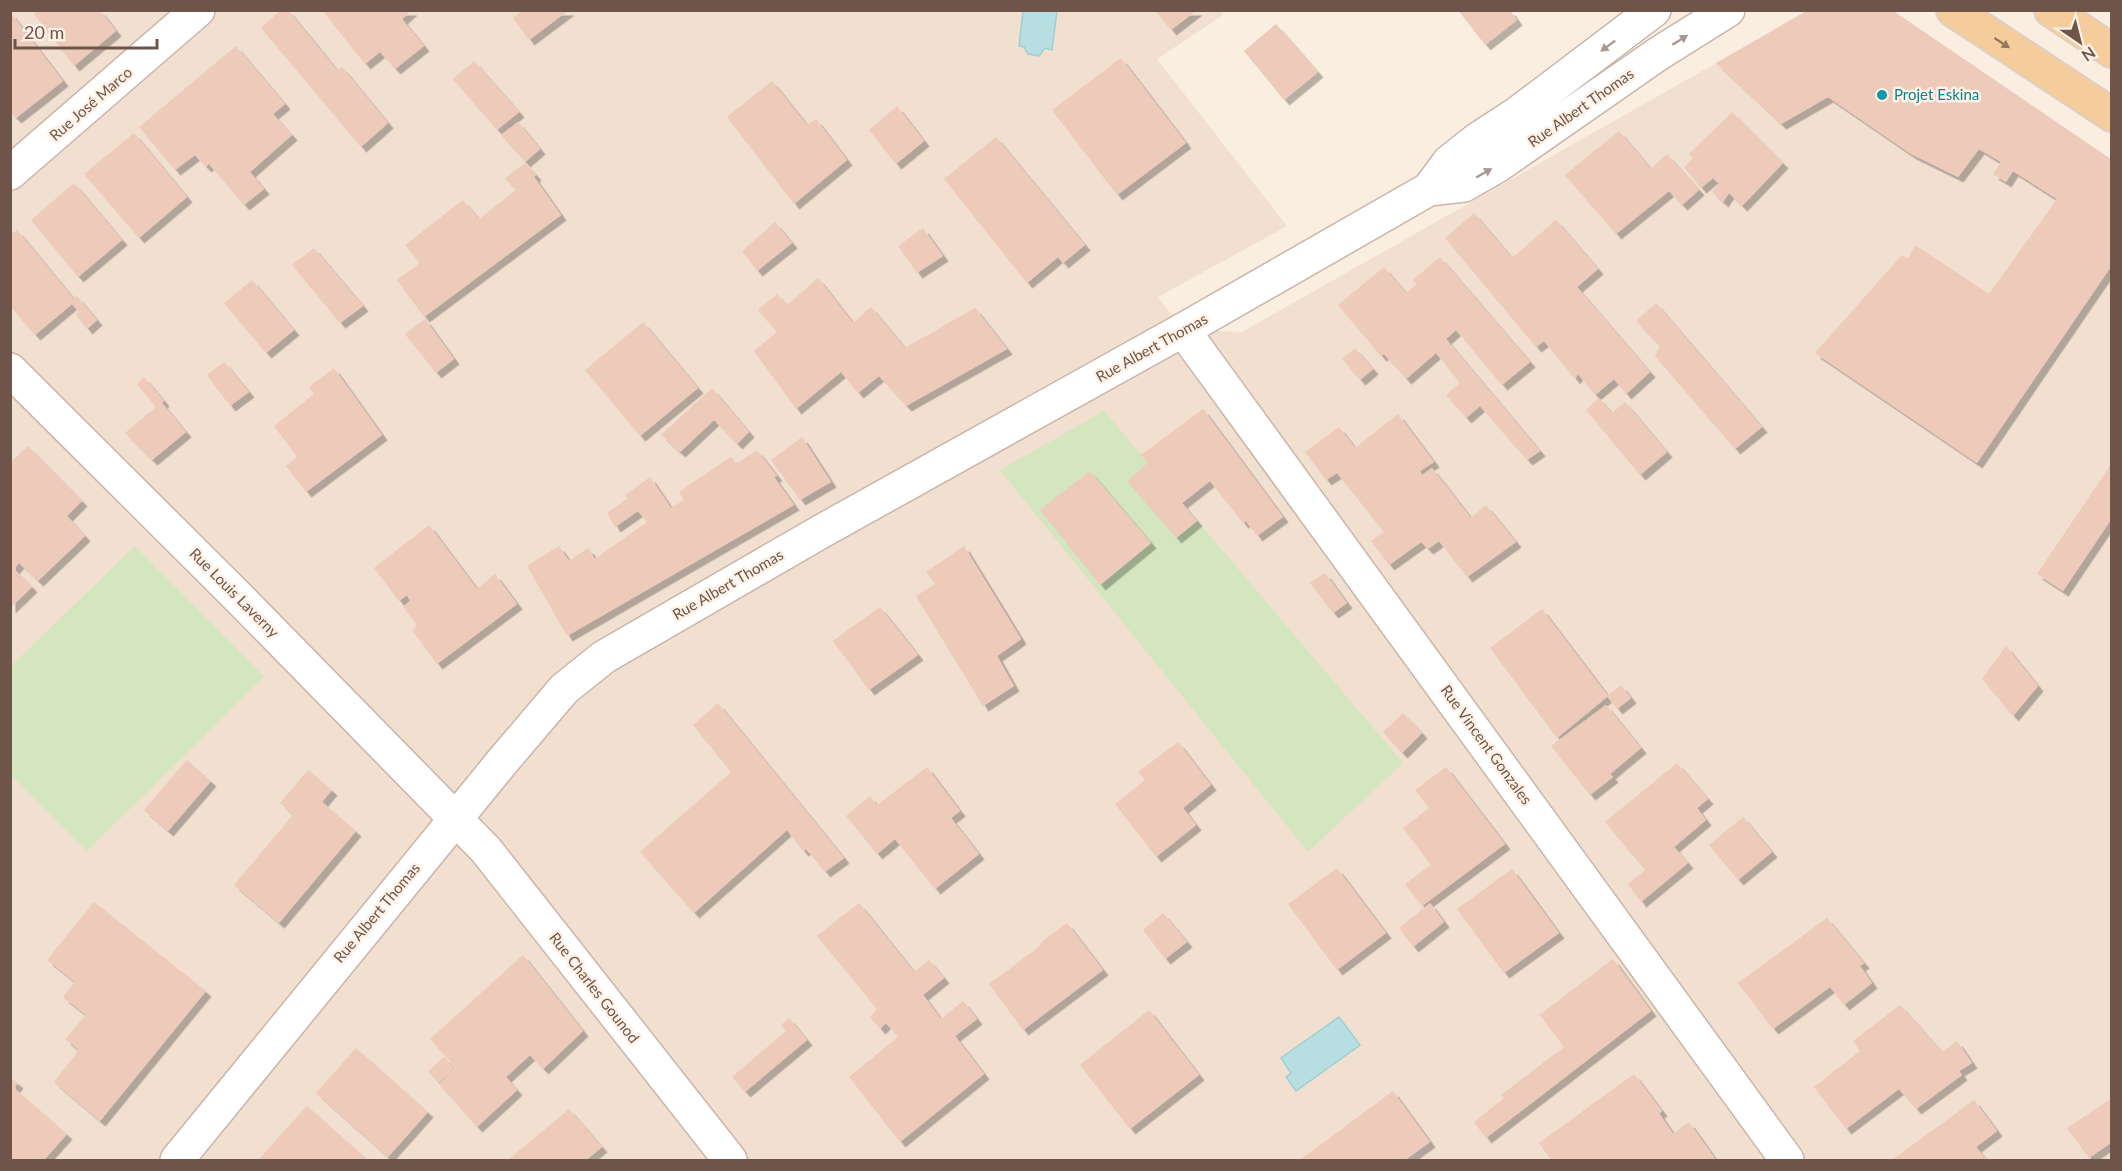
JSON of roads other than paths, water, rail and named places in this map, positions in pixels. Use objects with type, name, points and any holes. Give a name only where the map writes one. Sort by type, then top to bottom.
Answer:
[{"type":"main road","points":[[1953,10],[2112,115]]},
{"type":"main road","points":[[2051,10],[2112,51]]},
{"type":"street","name":"Rue José Marco","points":[[10,173],[198,10]]},
{"type":"street","name":"Rue Albert Thomas","points":[[1429,189],[1449,162],[1654,10]]},
{"type":"street","name":"Rue Albert Thomas","points":[[177,1161],[564,689],[604,657],[822,531],[1183,330],[1429,189],[1464,185],[1497,166],[1658,54],[1728,10]]},
{"type":"street","name":"Rue Vincent Gonzales","points":[[1183,330],[1788,1161]]},
{"type":"street","name":"Rue Louis Laverny","points":[[10,370],[456,818]]},
{"type":"street","name":"Rue Charles Gounod","points":[[456,818],[486,850],[730,1161]]},
{"type":"water","points":[[1023,11],[1057,11],[1052,50],[1045,48],[1039,56],[1028,54],[1024,47],[1019,46]]},
{"type":"water","points":[[1339,1017],[1360,1045],[1296,1091],[1286,1077],[1291,1073],[1281,1058]]},
{"type":"place","name":"Projet Eskina","points":[[1882,95]]}]
